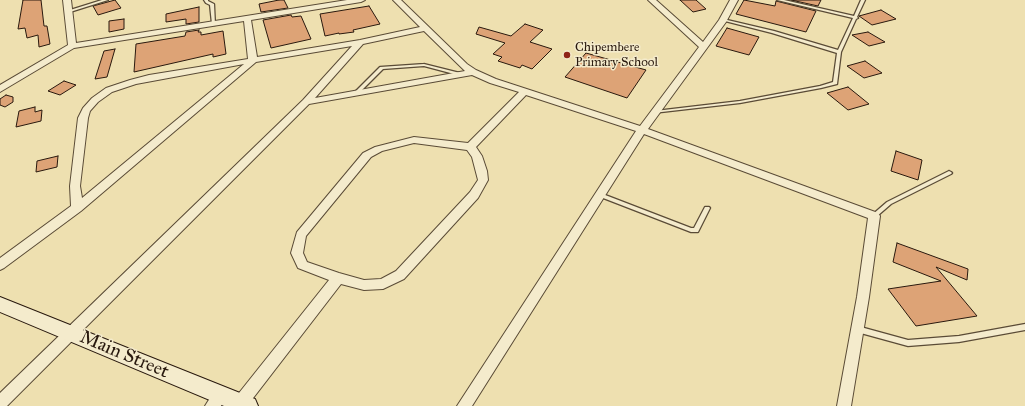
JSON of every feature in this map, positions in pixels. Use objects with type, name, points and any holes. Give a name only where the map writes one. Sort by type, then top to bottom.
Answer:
[{"type":"street","points":[[67,0],[72,46]]},
{"type":"street","points":[[308,0],[313,7]]},
{"type":"street","points":[[0,89],[72,46],[361,0]]},
{"type":"street","points":[[397,0],[424,29],[464,66],[473,72],[493,81],[642,130],[874,216],[863,297],[844,406]]},
{"type":"street","points":[[652,0],[702,46]]},
{"type":"street","points":[[464,406],[642,130],[702,46],[723,20],[734,0]]},
{"type":"street","points":[[247,18],[253,61]]},
{"type":"street","points":[[77,208],[74,186],[83,118],[86,110],[95,100],[109,90],[133,82],[360,42],[424,29]]},
{"type":"street","points":[[0,403],[306,102],[360,42]]},
{"type":"street","points":[[0,265],[77,208],[253,61]]},
{"type":"street","points":[[306,102],[473,72]]},
{"type":"street","points":[[470,147],[525,91]]},
{"type":"street","points":[[414,140],[470,147],[477,156],[482,171],[483,180],[474,195],[400,275],[383,284],[364,285],[338,278],[302,265],[297,253],[301,235],[366,155],[379,149],[414,140]]},
{"type":"street","points":[[244,404],[338,278]]},
{"type":"street","name":"Main Street","points":[[0,304],[71,332],[216,401],[244,404]]},
{"type":"lane","points":[[69,11],[106,0]]},
{"type":"lane","points":[[206,0],[206,2],[212,4],[214,24]]},
{"type":"lane","points":[[779,0],[856,18]]},
{"type":"lane","points":[[656,112],[740,102],[835,83],[839,52],[863,0]]},
{"type":"lane","points":[[723,20],[773,32],[839,52]]},
{"type":"lane","points":[[356,93],[382,68],[424,65],[458,74]]},
{"type":"lane","points":[[874,216],[889,203],[949,173]]},
{"type":"lane","points":[[600,196],[691,230],[696,230],[707,208]]},
{"type":"lane","points":[[857,330],[908,343],[959,339],[1025,327]]},
{"type":"building","points":[[23,0],[41,0],[44,26],[47,26],[50,44],[39,47],[38,35],[27,38],[25,28],[18,29]]},
{"type":"building","points":[[115,0],[121,8],[98,15],[93,6]]},
{"type":"building","points":[[284,0],[288,8],[261,12],[259,4]]},
{"type":"building","points":[[680,0],[696,0],[706,9],[693,12]]},
{"type":"building","points":[[744,0],[775,6],[776,1],[816,11],[806,32],[736,14]]},
{"type":"building","points":[[791,0],[821,0],[818,6]]},
{"type":"building","points":[[369,6],[380,24],[353,30],[354,32],[325,36],[320,14]]},
{"type":"building","points":[[199,7],[199,22],[186,24],[186,19],[166,22],[166,14]]},
{"type":"building","points":[[881,10],[896,19],[872,25],[859,16]]},
{"type":"building","points":[[291,15],[292,17],[301,16],[311,39],[271,48],[263,20]]},
{"type":"building","points":[[124,19],[124,29],[109,32],[109,21]]},
{"type":"building","points":[[525,24],[543,30],[530,42],[552,49],[532,69],[522,65],[520,68],[498,61],[502,57],[493,54],[505,43],[476,34],[479,27],[511,36]]},
{"type":"building","points":[[727,28],[759,37],[749,55],[716,46]]},
{"type":"building","points":[[199,30],[198,32],[201,32],[201,35],[223,31],[226,54],[213,57],[213,54],[134,72],[136,44],[185,36],[186,32]]},
{"type":"building","points":[[868,32],[885,42],[869,46],[852,35]]},
{"type":"building","points":[[115,49],[107,77],[95,79],[104,51]]},
{"type":"building","points":[[586,53],[646,70],[627,98],[565,77]]},
{"type":"building","points":[[865,61],[882,73],[864,78],[847,66]]},
{"type":"building","points":[[64,81],[76,85],[60,95],[48,91]]},
{"type":"building","points":[[848,87],[869,104],[848,110],[827,93]]},
{"type":"building","points":[[6,95],[13,97],[13,102],[5,107],[0,105],[0,99]]},
{"type":"building","points":[[35,107],[35,112],[42,110],[41,121],[16,127],[19,111]]},
{"type":"building","points":[[896,151],[922,160],[918,180],[891,171]]},
{"type":"building","points":[[58,156],[57,167],[36,172],[37,161]]},
{"type":"building","points":[[897,243],[968,269],[967,280],[936,267],[977,316],[916,326],[888,289],[941,281],[893,262]]},
{"type":"place","name":"Chipembere Primary School","points":[[567,55]]}]
